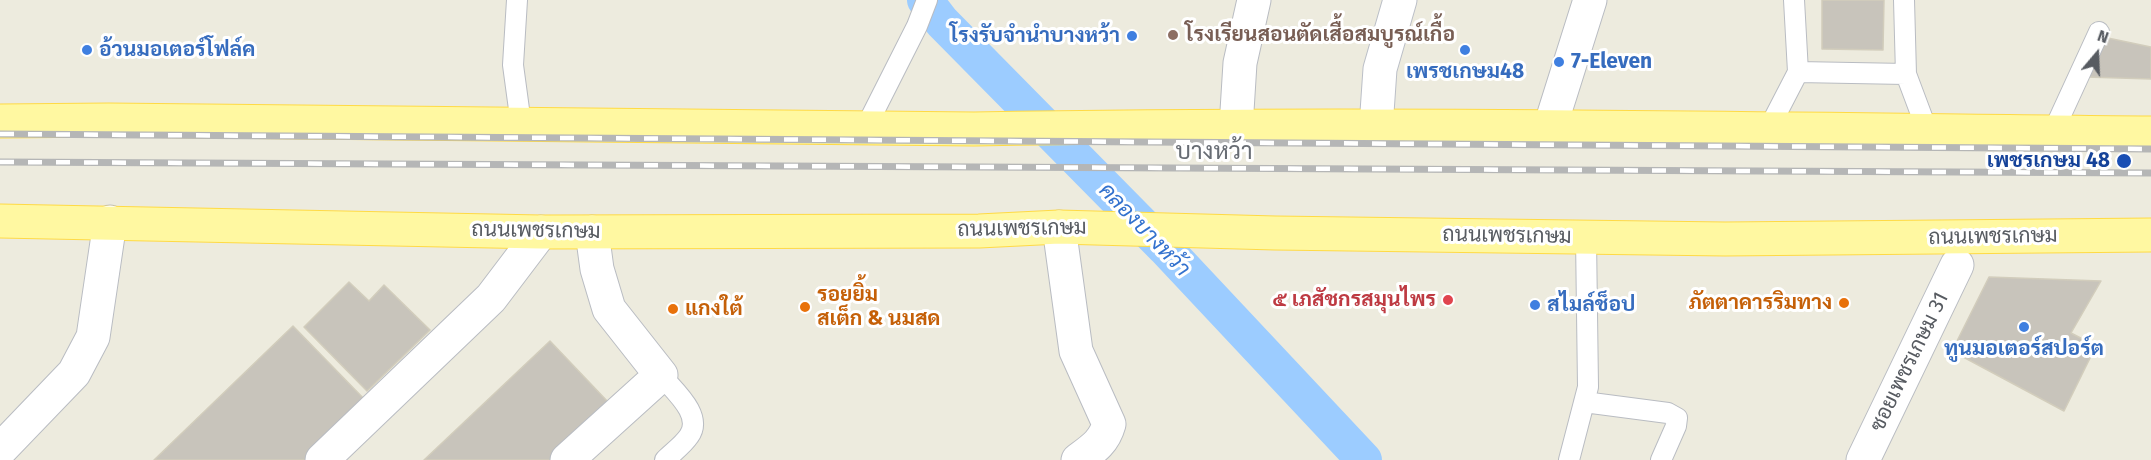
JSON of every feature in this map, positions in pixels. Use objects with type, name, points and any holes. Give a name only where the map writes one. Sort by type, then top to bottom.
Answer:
[{"type":"main road","points":[[0,121],[109,120],[974,129],[1085,127],[1769,128],[2151,133]]},
{"type":"main road","name":"ถนนเพชรเกษม","points":[[0,221],[541,232],[979,231],[1059,226],[1165,230],[1725,239],[2151,235]]},
{"type":"street","points":[[1236,127],[1240,63],[1254,0]]},
{"type":"street","points":[[1376,127],[1380,69],[1400,0]]},
{"type":"street","points":[[1550,127],[1590,0]]},
{"type":"street","points":[[0,450],[74,374],[93,337],[110,222]]},
{"type":"street","points":[[1059,226],[1076,351],[1108,424],[1106,435],[1098,446],[1078,460]]},
{"type":"street","points":[[322,460],[491,298],[541,232]]},
{"type":"street","points":[[567,460],[661,375],[609,309],[597,269],[592,232]]},
{"type":"street","name":"ซอยเพชรเกษม 31","points":[[1863,460],[1957,265]]},
{"type":"lane","points":[[517,0],[513,65],[521,124]]},
{"type":"lane","points":[[866,127],[917,26],[927,0]]},
{"type":"lane","points":[[1769,128],[1798,72],[1794,0]]},
{"type":"lane","points":[[1904,0],[1906,74],[1927,130]]},
{"type":"lane","points":[[2053,132],[2099,32]]},
{"type":"lane","points":[[1798,72],[1906,74]]},
{"type":"lane","points":[[1569,460],[1588,387],[1586,237]]},
{"type":"lane","points":[[661,375],[691,412],[693,424],[690,435],[665,460]]},
{"type":"lane","points":[[1584,402],[1668,413],[1677,418],[1676,426],[1661,460]]},
{"type":"building","points":[[1822,0],[1884,0],[1883,50],[1822,49]]},
{"type":"building","points":[[2103,37],[2151,47],[2151,79],[2086,77]]},
{"type":"building","points":[[1989,277],[2101,281],[2071,333],[2096,346],[2064,411],[1952,351]]},
{"type":"building","points":[[349,282],[369,301],[384,285],[430,330],[367,391],[304,327]]},
{"type":"building","points":[[293,326],[369,404],[311,460],[154,460]]},
{"type":"building","points":[[550,341],[609,403],[549,460],[424,460]]},
{"type":"waterway","name":"คลองบางหว้า","points":[[925,0],[942,22],[1165,248],[1364,460]]},
{"type":"railway","points":[[0,134],[2151,149]]},
{"type":"railway","points":[[0,162],[2151,173]]},
{"type":"place","name":"โรงเรียนสอนตัดเสื้อสมบูรณ์เกื้อ","points":[[1173,35]]},
{"type":"place","name":"โรงรับจำนำบางหว้า","points":[[1132,36]]},
{"type":"place","name":"อ้วนมอเตอร์โฟล์ค","points":[[87,50]]},
{"type":"place","name":"เพรชเกษม48","points":[[1465,50]]},
{"type":"place","name":"7-Eleven","points":[[1559,62]]},
{"type":"place","name":"เพชรเกษม 48","points":[[2124,161]]},
{"type":"place","name":"๕ เภสัชกรสมุนไพร","points":[[1448,300]]},
{"type":"place","name":"ภัตตาคารริมทาง","points":[[1844,303]]},
{"type":"place","name":"สไมล์ช็อป","points":[[1535,305]]},
{"type":"place","name":"รอยยิ้ม สเต็ก & นมสด","points":[[805,307]]},
{"type":"place","name":"แกงใต้","points":[[673,309]]},
{"type":"place","name":"ทูนมอเตอร์สปอร์ต","points":[[2024,327]]},
{"type":"district","name":"บางหว้า","points":[[1214,152]]}]
